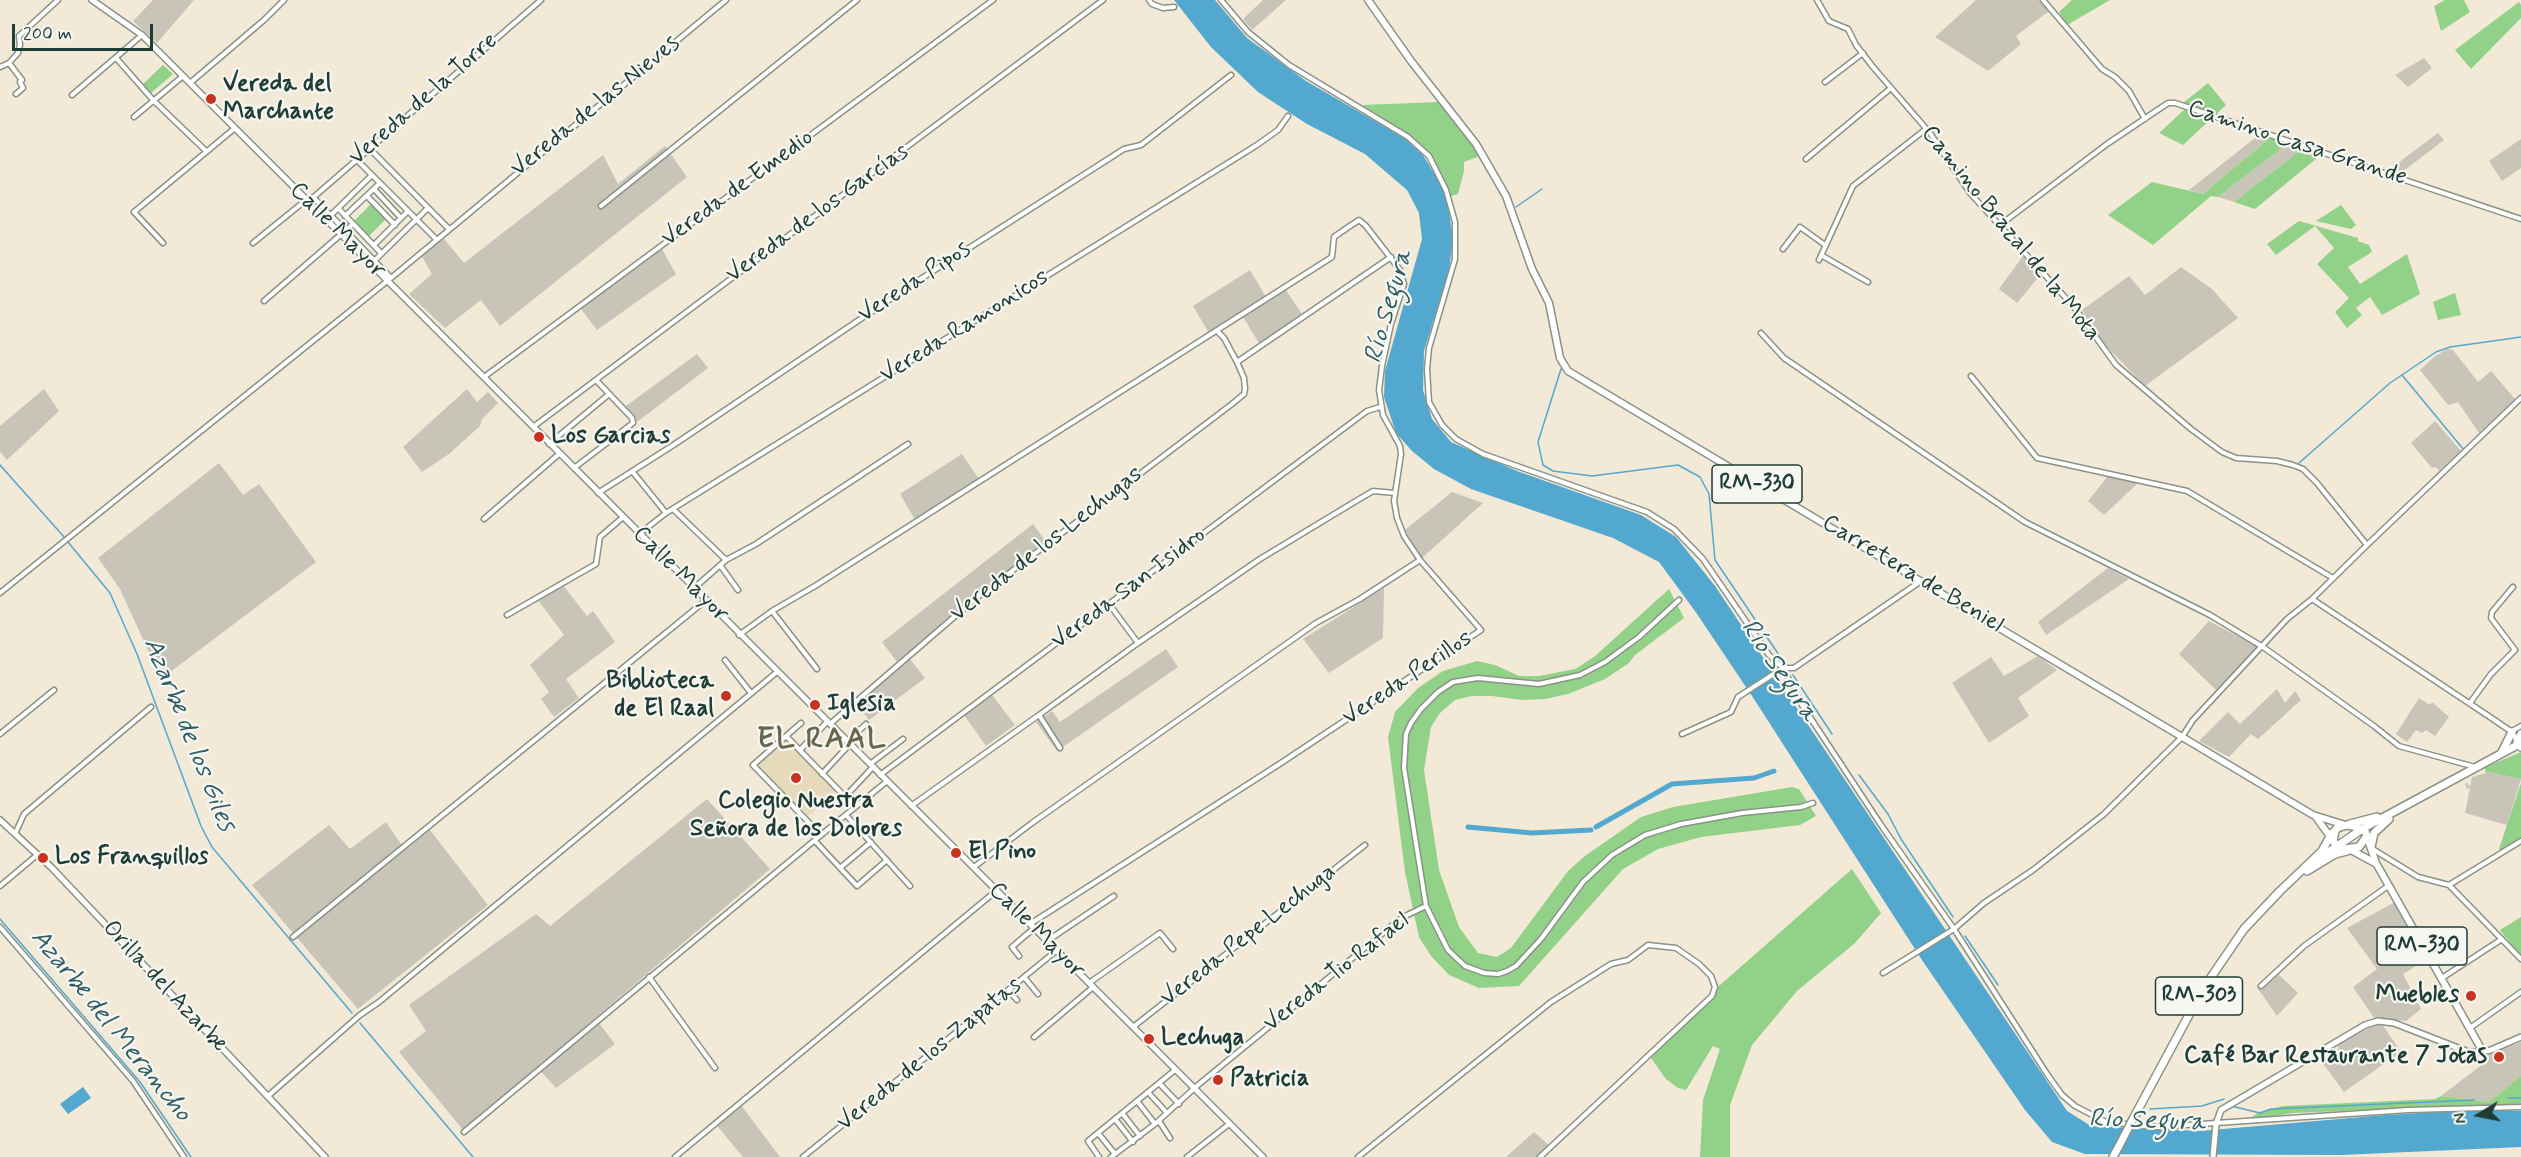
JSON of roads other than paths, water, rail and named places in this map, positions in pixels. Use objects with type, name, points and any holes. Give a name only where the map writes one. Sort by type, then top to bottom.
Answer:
[{"type":"highway","points":[[2498,756],[2505,748],[2512,732]]},
{"type":"highway","points":[[2331,838],[2362,829],[2520,742]]},
{"type":"highway","points":[[2285,886],[2322,851],[2331,838],[2347,825],[2372,819],[2418,799]]},
{"type":"highway","points":[[2285,886],[2326,858],[2362,846],[2385,821],[2418,799]]},
{"type":"highway","points":[[2347,825],[2362,829],[2369,840]]},
{"type":"highway","points":[[2331,838],[2351,850]]},
{"type":"highway","name":"RM-303","points":[[2113,1157],[2202,989],[2244,929],[2285,886]]},
{"type":"main road","name":"Calle Mayor","points":[[92,0],[142,35],[328,218],[573,469],[1263,1157]]},
{"type":"main road","name":"Carretera de Beniel","points":[[1372,1],[1411,62],[1476,144],[1506,196],[1532,269],[1549,303],[1560,358],[1566,369],[2313,815]]},
{"type":"main road","points":[[2313,815],[2327,821],[2347,825]]},
{"type":"main road","points":[[2313,815],[2331,838]]},
{"type":"main road","name":"Orilla del Azarbe","points":[[0,820],[52,868],[325,1157]]},
{"type":"main road","points":[[2369,840],[2376,863]]},
{"type":"main road","points":[[2351,850],[2376,863]]},
{"type":"main road","name":"RM-330","points":[[2376,863],[2483,1052]]},
{"type":"main road","points":[[2213,1157],[2216,1124],[2221,1110],[2365,1025],[2378,1021],[2394,1023],[2460,1050],[2483,1052],[2521,1037]]},
{"type":"street","points":[[0,67],[9,63],[18,53],[19,36],[58,0]]},
{"type":"street","points":[[190,83],[284,0]]},
{"type":"street","name":"Vereda de la Torre","points":[[253,243],[309,200],[542,0]]},
{"type":"street","name":"Vereda de las Nieves","points":[[0,593],[388,279],[726,0]]},
{"type":"street","points":[[601,206],[857,0]]},
{"type":"street","name":"Vereda de Emedio","points":[[483,378],[993,0]]},
{"type":"street","name":"Vereda de los Garcías","points":[[532,427],[1103,0]]},
{"type":"street","points":[[1149,0],[1152,4],[1163,8],[1174,7]]},
{"type":"street","points":[[1221,0],[1248,32],[1289,65],[1408,137],[1429,156],[1446,190],[1455,222],[1455,259],[1430,348],[1427,369],[1430,402],[1442,425],[1456,439],[1483,454],[1647,512],[1674,529],[1703,559],[1769,655],[1783,668],[1802,705],[1874,815],[1954,929],[2062,1095],[2075,1106],[2106,1122],[2157,1127],[2408,1110],[2521,1107]]},
{"type":"street","name":"Camino Brazal de la Mota","points":[[1817,0],[1828,21],[1848,29],[1863,53],[1926,129],[1970,193],[2074,307],[2116,365],[2191,429],[2222,452],[2236,458],[2277,461],[2303,468],[2367,545]]},
{"type":"street","points":[[2043,0],[2102,69],[2115,77],[2129,91],[2145,119]]},
{"type":"street","points":[[72,95],[117,59],[142,35]]},
{"type":"street","points":[[1826,82],[1863,53]]},
{"type":"street","points":[[117,59],[153,100],[206,152]]},
{"type":"street","points":[[9,63],[22,80],[20,82],[23,88],[15,94]]},
{"type":"street","name":"Vereda Pipos","points":[[598,493],[938,267],[1124,149],[1141,145],[1231,75]]},
{"type":"street","points":[[134,117],[183,76]]},
{"type":"street","points":[[1806,159],[1891,88]]},
{"type":"street","name":"Camino Casa Grande","points":[[2000,225],[2084,161],[2168,104],[2175,103],[2521,219]]},
{"type":"street","name":"Vereda Ramonicos","points":[[639,534],[666,513],[1257,145],[1278,130],[1288,116]]},
{"type":"street","points":[[163,243],[134,212],[235,128]]},
{"type":"street","points":[[1819,260],[1853,186],[1926,129]]},
{"type":"street","points":[[369,148],[448,228]]},
{"type":"street","points":[[356,159],[435,239]]},
{"type":"street","points":[[328,218],[372,175]]},
{"type":"street","points":[[345,216],[380,183]]},
{"type":"street","points":[[374,189],[401,218]]},
{"type":"street","points":[[367,196],[395,225]]},
{"type":"street","points":[[338,208],[381,254]]},
{"type":"street","points":[[372,263],[428,208]]},
{"type":"street","points":[[374,245],[408,211]]},
{"type":"street","points":[[739,635],[772,611],[1218,331],[1332,256],[1334,237],[1359,220],[1391,257],[1237,362],[1218,331]]},
{"type":"street","points":[[264,301],[353,225]]},
{"type":"street","points":[[1783,249],[1800,227],[1825,245]]},
{"type":"street","points":[[355,245],[364,236]]},
{"type":"street","points":[[1821,255],[1868,282]]},
{"type":"street","name":"Vereda Perillos","points":[[1031,926],[1481,630],[1420,560],[1404,536],[1397,518],[1395,493],[1401,454],[1400,446],[1387,426],[1380,407],[1382,366],[1391,324],[1404,284],[1400,270],[1391,257]]},
{"type":"street","points":[[1761,333],[1784,358],[2025,522],[2210,615],[2263,647],[2399,746],[2476,768]]},
{"type":"street","name":"Vereda de los Lechugas","points":[[828,724],[975,599],[1244,394],[1245,384],[1237,362]]},
{"type":"street","points":[[1971,376],[2037,458],[2187,491],[2333,578]]},
{"type":"street","points":[[573,469],[633,423],[632,418],[596,380]]},
{"type":"street","points":[[549,444],[608,395]]},
{"type":"street","points":[[1883,973],[1954,929],[1984,903],[2033,870],[2103,814],[2182,737],[2193,720],[2287,620],[2312,599],[2521,398]]},
{"type":"street","name":"Vereda San Isidro","points":[[880,775],[1367,411],[1380,407]]},
{"type":"street","points":[[693,589],[726,560],[756,544],[908,444]]},
{"type":"street","points":[[484,519],[559,454]]},
{"type":"street","points":[[632,471],[666,513]]},
{"type":"street","points":[[911,806],[1138,643],[1260,559],[1373,491],[1395,493]]},
{"type":"street","points":[[673,509],[726,560]]},
{"type":"street","points":[[507,615],[596,564],[600,537],[622,518]]},
{"type":"street","points":[[973,868],[1032,823],[1317,623],[1360,599],[1420,560]]},
{"type":"street","points":[[720,565],[738,590]]},
{"type":"street","points":[[1682,734],[1731,712],[1738,697],[1783,668],[1794,668],[1921,581]]},
{"type":"street","points":[[2470,703],[2491,674],[2515,650],[2491,618],[2492,612],[2513,588]]},
{"type":"street","points":[[2312,599],[2470,703],[2512,732],[2520,742]]},
{"type":"street","points":[[1679,600],[1640,637],[1605,662],[1580,675],[1539,684],[1478,678],[1453,682],[1438,692],[1421,709],[1406,734],[1404,768],[1426,906],[1448,950],[1465,966],[1484,973],[1498,974],[1516,966],[1541,939],[1583,882],[1612,855],[1646,835],[1681,824],[1742,813],[1801,807],[1813,802]]},
{"type":"street","points":[[293,937],[705,601]]},
{"type":"street","points":[[1109,604],[1138,643]]},
{"type":"street","points":[[772,611],[817,669]]},
{"type":"street","points":[[725,660],[751,693]]},
{"type":"street","points":[[268,1096],[360,1015],[380,1002],[777,672]]},
{"type":"street","points":[[0,734],[54,690]]},
{"type":"street","points":[[14,835],[24,814],[151,707]]},
{"type":"street","points":[[1039,714],[1060,748]]},
{"type":"street","points":[[801,723],[753,765],[820,835]]},
{"type":"street","points":[[800,750],[828,724]]},
{"type":"street","points":[[822,774],[866,724]]},
{"type":"street","points":[[2512,732],[2521,726]]},
{"type":"street","points":[[2512,732],[2520,742]]},
{"type":"street","points":[[786,736],[855,807]]},
{"type":"street","points":[[845,797],[870,766],[903,739]]},
{"type":"street","points":[[464,1132],[886,782]]},
{"type":"street","points":[[846,815],[910,886]]},
{"type":"street","points":[[2369,840],[2418,877],[2449,885],[2521,959]]},
{"type":"street","points":[[815,841],[857,886],[887,860]]},
{"type":"street","points":[[2449,885],[2521,841]]},
{"type":"street","points":[[840,868],[871,842]]},
{"type":"street","name":"Vereda Pepe Lechuga","points":[[1133,1028],[1365,845]]},
{"type":"street","points":[[0,886],[37,855]]},
{"type":"street","points":[[2261,986],[2304,946],[2388,886]]},
{"type":"street","points":[[675,1157],[841,1018],[888,983],[996,891]]},
{"type":"street","points":[[1046,941],[1114,896]]},
{"type":"street","name":"Vereda Tio Rafael","points":[[1113,1156],[1133,1142],[1394,924],[1426,906]]},
{"type":"street","points":[[1019,956],[1012,947],[1031,926]]},
{"type":"street","points":[[0,927],[138,1087],[184,1157]]},
{"type":"street","points":[[1035,1037],[1091,986],[1160,933],[1173,949]]},
{"type":"street","points":[[2441,979],[2502,939]]},
{"type":"street","points":[[1358,1157],[1551,1002],[1611,964],[1628,960],[1648,945],[1676,948],[1700,964],[1711,976],[1715,987],[1713,996],[1540,1157]]},
{"type":"street","name":"Vereda de los Zapatas","points":[[803,1157],[1056,951]]},
{"type":"street","points":[[650,977],[715,1068]]},
{"type":"street","points":[[1024,977],[1038,994]]},
{"type":"street","points":[[1008,990],[1017,1000]]},
{"type":"street","points":[[2469,1028],[2521,992]]},
{"type":"street","points":[[1099,1157],[1088,1142],[1175,1070]]},
{"type":"street","points":[[1159,1083],[1179,1104]]},
{"type":"street","points":[[1148,1092],[1167,1113]]},
{"type":"street","points":[[1137,1101],[1170,1138]]},
{"type":"street","points":[[1122,1113],[1140,1136]]},
{"type":"street","points":[[1115,1119],[1133,1142]]},
{"type":"street","points":[[1187,1157],[1229,1124]]},
{"type":"street","points":[[1098,1133],[1113,1156]]},
{"type":"water","points":[[1174,0],[1215,0],[1247,38],[1306,81],[1404,138],[1423,155],[1441,185],[1448,204],[1453,240],[1449,270],[1424,351],[1423,390],[1432,419],[1451,442],[1517,471],[1641,515],[1676,537],[1715,586],[2067,1111],[2091,1126],[2200,1131],[2385,1115],[2474,1110],[2521,1111],[2521,1147],[2341,1155],[2085,1154],[2052,1142],[2025,1110],[1924,963],[1752,696],[1659,562],[1613,538],[1471,489],[1434,469],[1412,451],[1396,433],[1384,397],[1385,371],[1422,239],[1419,213],[1407,190],[1365,154],[1307,124],[1258,92],[1211,47]]},
{"type":"water","points":[[83,1087],[91,1098],[68,1114],[60,1104]]},
{"type":"waterway","points":[[1516,207],[1542,189]]},
{"type":"waterway","points":[[2299,463],[2390,383],[2436,352],[2450,347],[2521,337]]},
{"type":"waterway","name":"Río Segura","points":[[1561,369],[1538,442],[1543,465],[1553,471],[1592,476],[1678,465],[1700,477],[1709,494],[1715,560],[1781,658]]},
{"type":"waterway","points":[[2402,375],[2464,450]]},
{"type":"waterway","name":"Azarbe de los Giles","points":[[0,465],[65,538]]},
{"type":"waterway","name":"Azarbe de los Giles","points":[[68,542],[110,593],[137,654],[201,826],[212,847],[352,1013]]},
{"type":"waterway","name":"Río Segura","points":[[1793,675],[1832,734]]},
{"type":"waterway","points":[[1596,827],[1672,784],[1754,778],[1774,771]]},
{"type":"waterway","points":[[1859,775],[1888,814],[1901,839],[1953,917]]},
{"type":"waterway","points":[[1468,827],[1532,833],[1591,830]]},
{"type":"waterway","name":"Azarbe del Merancho","points":[[0,919],[140,1082],[191,1157]]},
{"type":"waterway","points":[[1965,936],[1998,985]]},
{"type":"waterway","name":"Azarbe de los Giles","points":[[360,1023],[473,1157]]},
{"type":"waterway","points":[[2509,1098],[2521,1098]]},
{"type":"waterway","name":"Río Segura","points":[[2150,1109],[2202,1106],[2224,1099]]},
{"type":"waterway","points":[[2231,1106],[2260,1113],[2271,1109],[2474,1100]]},
{"type":"place","name":"Vereda del Marchante","points":[[211,99]]},
{"type":"place","name":"Los Garcias","points":[[539,437]]},
{"type":"place","name":"Biblioteca de El Raal","points":[[726,696]]},
{"type":"place","name":"Iglesia","points":[[815,705]]},
{"type":"place","name":"Colegio Nuestra Señora de los Dolores","points":[[796,778]]},
{"type":"place","name":"El Pino","points":[[956,853]]},
{"type":"place","name":"Los Franquillos","points":[[43,858]]},
{"type":"place","name":"Muebles","points":[[2471,996]]},
{"type":"place","name":"Lechuga","points":[[1149,1039]]},
{"type":"place","name":"Café Bar Restaurante 7 Jotas","points":[[2499,1057]]},
{"type":"place","name":"Patricia","points":[[1218,1080]]},
{"type":"district","name":"EL RAAL","points":[[822,741]]}]
